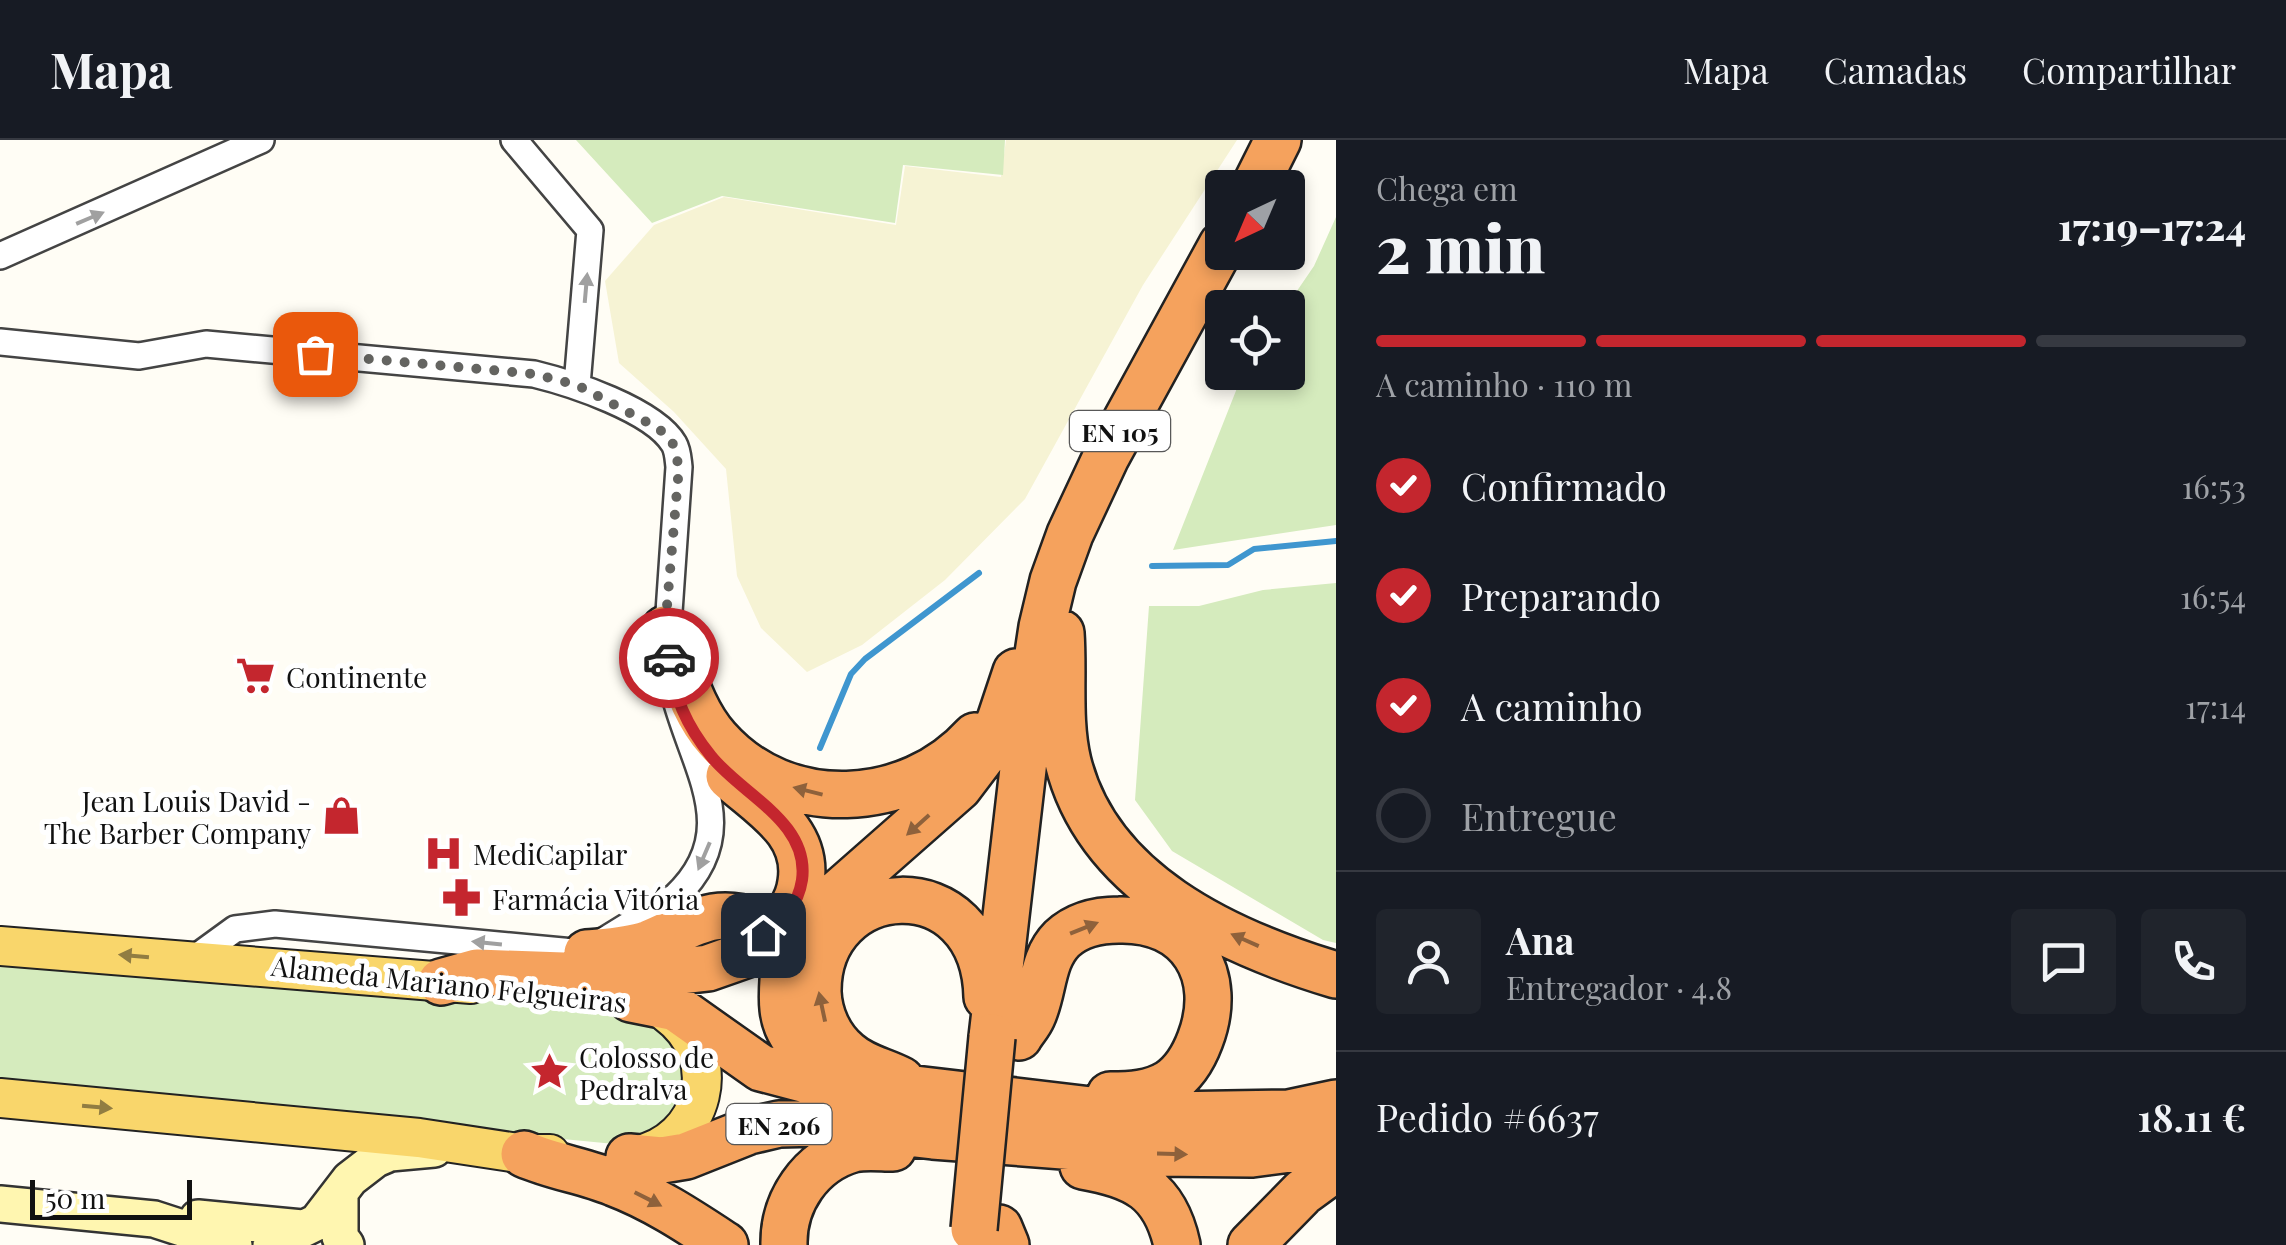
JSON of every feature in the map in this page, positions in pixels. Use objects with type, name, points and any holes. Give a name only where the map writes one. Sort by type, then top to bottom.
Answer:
[{"type":"highway","points":[[1263,170],[1278,140]]},
{"type":"highway","points":[[1289,170],[1303,140]]},
{"type":"highway","name":"EN 105","points":[[984,1240],[1041,640],[1053,581],[1083,504],[1209,270]]},
{"type":"highway","name":"EN 105","points":[[1041,640],[1103,513],[1234,270]]},
{"type":"highway","points":[[665,629],[690,696],[718,739],[736,757],[769,777],[806,792],[834,796],[882,792],[949,761],[988,719],[1041,640]]},
{"type":"highway","points":[[441,982],[478,972],[619,978],[684,971],[740,959],[801,926],[942,804],[984,754],[1041,640]]},
{"type":"highway","points":[[1041,640],[1076,788],[1106,840],[1145,882],[1189,912],[1248,942],[1336,975]]},
{"type":"highway","points":[[675,696],[709,754],[788,829],[799,845],[803,862],[800,892],[786,917],[763,935],[684,971]]},
{"type":"highway","points":[[869,1070],[832,1037],[818,998],[828,946],[854,916],[890,901],[904,900],[944,910],[968,929],[976,941],[1006,1037],[1032,1016],[1042,979],[1059,942],[1088,924],[1132,920],[1155,924],[1191,946],[1202,964],[1208,984],[1206,1021],[1198,1044],[1180,1074],[1152,1091],[1131,1095],[1071,1093],[1043,1125],[1056,1164],[1099,1168],[1146,1187],[1166,1211],[1177,1245]]},
{"type":"highway","points":[[584,953],[646,944],[710,916],[744,917],[773,941],[782,1008],[794,1037],[820,1062],[834,1068],[885,1072],[916,1088]]},
{"type":"highway","name":"EN 206","points":[[631,999],[676,1008],[744,1058],[777,1074],[834,1085],[916,1088],[1043,1125],[1209,1155],[1286,1151],[1336,1143]]},
{"type":"highway","name":"EN 206","points":[[630,1158],[662,1160],[686,1156],[749,1130],[780,1124],[819,1124],[933,1136],[1133,1114],[1288,1113],[1336,1104]]},
{"type":"highway","points":[[784,1245],[786,1218],[793,1198],[808,1176],[827,1161],[854,1148],[911,1148],[933,1136]]},
{"type":"highway","points":[[524,1154],[555,1167],[619,1184],[681,1216],[725,1245]]},
{"type":"highway","points":[[1251,1245],[1303,1192],[1336,1168]]},
{"type":"main road","name":"Alameda Mariano Felgueiras","points":[[0,946],[631,999],[651,1005],[679,1022],[696,1047],[702,1079],[695,1112],[676,1138],[658,1151],[630,1158],[524,1154],[419,1138],[0,1098]]},
{"type":"main road","points":[[0,1204],[154,1220],[195,1218],[286,1236],[317,1222],[362,1168],[390,1153],[460,1147]]},
{"type":"main road","points":[[340,1193],[340,1237],[346,1245]]},
{"type":"main road","points":[[154,1220],[234,1245]]},
{"type":"street","points":[[0,256],[261,140]]},
{"type":"street","points":[[514,140],[590,230],[577,385]]},
{"type":"street","points":[[0,342],[140,356],[206,344],[534,374],[577,385],[658,428],[672,441],[677,453],[678,490],[665,629],[675,696],[712,813],[708,853],[687,886],[584,953],[275,924],[235,929],[191,961]]},
{"type":"shaded area","points":[[1006,140],[1237,140],[1218,170],[1205,170],[1205,189],[1143,285],[1025,499],[945,580],[862,645],[807,672],[761,628],[737,576],[726,469],[674,412],[619,363],[605,281],[654,225],[724,197],[896,225],[905,166],[1001,177]]},
{"type":"green space","points":[[576,140],[1005,140],[1003,175],[903,165],[895,223],[722,196],[652,223]]},
{"type":"green space","points":[[1336,217],[1336,525],[1173,550],[1236,390],[1305,390],[1305,290],[1298,290],[1314,266]]},
{"type":"green space","points":[[1336,583],[1336,943],[1323,940],[1172,851],[1135,800],[1149,606],[1199,606],[1263,590]]},
{"type":"green space","points":[[0,959],[639,1014],[672,1035],[687,1083],[667,1125],[625,1145],[0,1085]]},
{"type":"waterway","points":[[1152,566],[1228,565],[1254,549],[1336,541]]},
{"type":"waterway","points":[[820,748],[851,674],[865,659],[979,573]]},
{"type":"way so far","points":[[315,354],[534,374],[577,385],[658,428],[672,441],[679,467],[665,629],[669,658]]},
{"type":"place","name":"Continente","points":[[256,676]]},
{"type":"place","name":"Jean Louis David - The Barber Company","points":[[341,816]]},
{"type":"place","name":"MediCapilar","points":[[443,853]]},
{"type":"place","name":"Farmácia Vitória","points":[[462,898]]},
{"type":"place","name":"Colosso de Pedralva","points":[[549,1072]]},
{"type":"route","points":[[669,658],[675,696],[709,754],[771,811],[799,845],[803,862],[800,892],[786,917],[763,935]]}]
